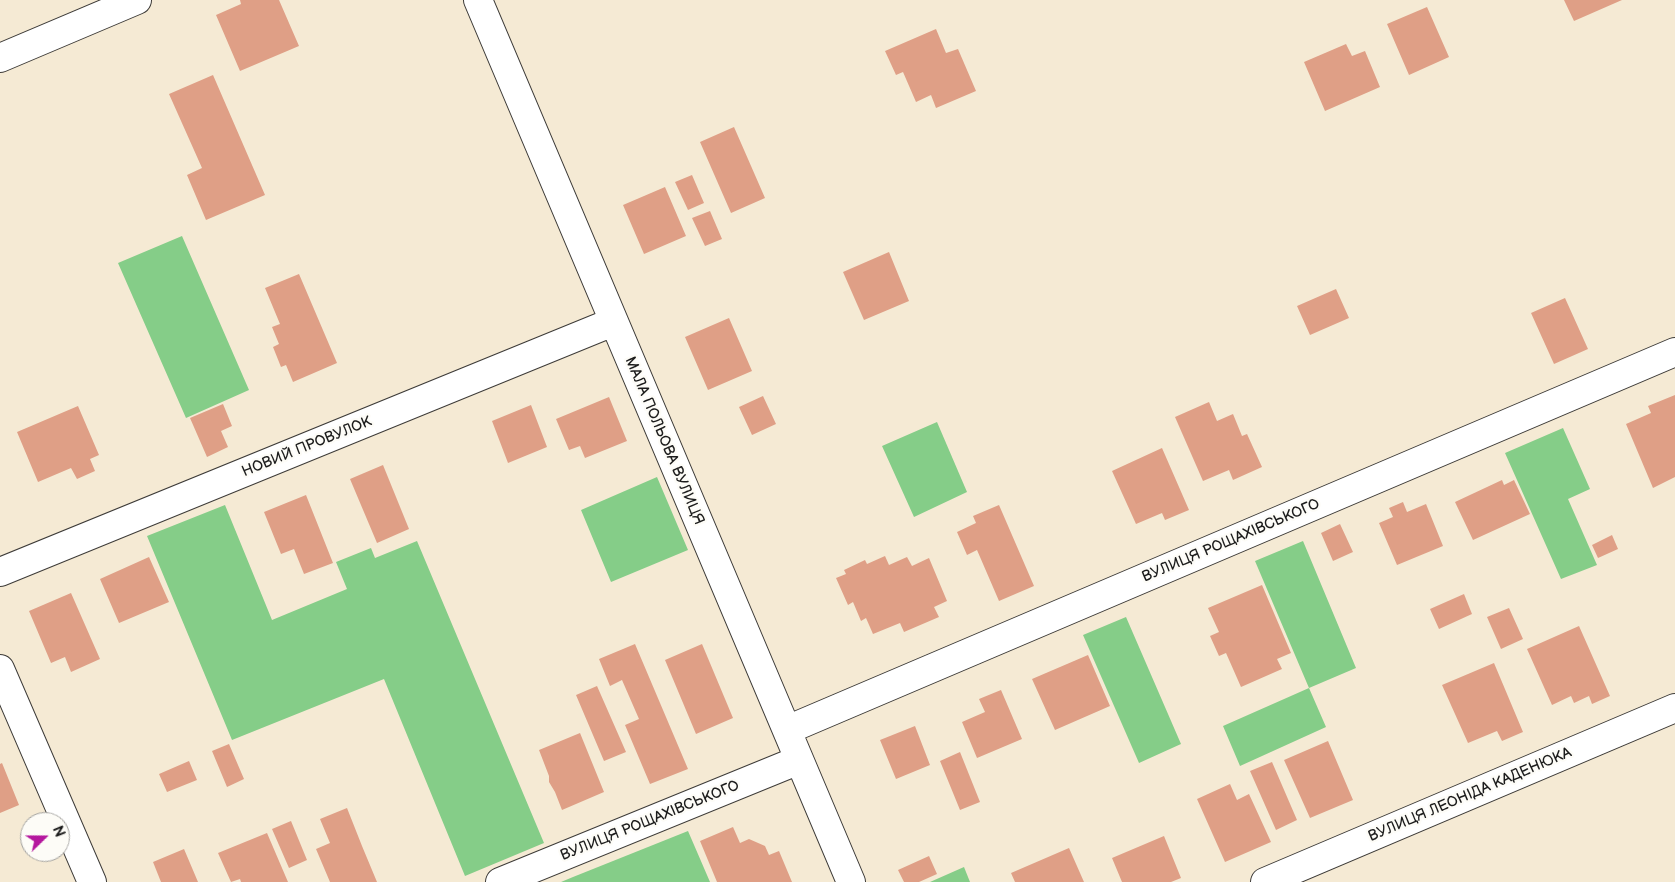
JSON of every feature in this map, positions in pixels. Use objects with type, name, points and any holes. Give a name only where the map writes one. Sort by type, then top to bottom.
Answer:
[{"type":"street","points":[[0,58],[137,0]]},
{"type":"street","name":"МАЛА ПОЛЬОВА ВУЛИЦЯ","points":[[478,0],[851,882]]},
{"type":"street","name":"НОВИЙ ПРОВУЛОК","points":[[0,572],[614,322]]},
{"type":"street","name":"ВУЛИЦЯ РОЩАХІВСЬКОГО","points":[[787,730],[1675,352]]},
{"type":"street","points":[[0,669],[92,882]]},
{"type":"street","name":"ВУЛИЦЯ ЛЕОНІДА КАДЕНЮКА","points":[[1265,882],[1675,708]]},
{"type":"street","name":"ВУЛИЦЯ РОЩАХІВСЬКОГО","points":[[500,882],[799,760]]},
{"type":"green space","points":[[182,236],[249,390],[186,418],[118,263]]},
{"type":"green space","points":[[937,422],[967,492],[914,517],[882,446]]},
{"type":"green space","points":[[1563,428],[1590,489],[1568,499],[1597,565],[1561,579],[1505,453]]},
{"type":"green space","points":[[657,477],[688,550],[611,582],[581,510]]},
{"type":"green space","points":[[225,505],[272,620],[347,589],[336,562],[371,548],[375,558],[417,541],[544,843],[465,876],[384,679],[232,740],[147,536]]},
{"type":"green space","points":[[1303,541],[1356,668],[1309,688],[1255,561]]},
{"type":"green space","points":[[1126,617],[1181,744],[1139,763],[1083,635]]},
{"type":"green space","points":[[1309,688],[1326,727],[1240,766],[1223,726]]},
{"type":"green space","points":[[688,831],[710,882],[561,882],[573,877]]},
{"type":"green space","points":[[964,867],[970,882],[930,882]]},
{"type":"building","points":[[240,0],[279,0],[299,46],[240,71],[216,15],[241,4]]},
{"type":"building","points":[[1564,0],[1622,0],[1574,21]]},
{"type":"building","points":[[1427,7],[1449,57],[1409,75],[1387,24]]},
{"type":"building","points":[[936,29],[946,53],[958,49],[976,91],[936,108],[931,95],[916,102],[903,72],[896,75],[885,51]]},
{"type":"building","points":[[1346,44],[1352,56],[1365,51],[1380,87],[1325,111],[1304,62]]},
{"type":"building","points":[[213,75],[265,195],[206,220],[187,175],[202,168],[169,94]]},
{"type":"building","points":[[734,127],[765,198],[731,213],[700,142]]},
{"type":"building","points":[[692,175],[704,203],[688,210],[675,182]]},
{"type":"building","points":[[665,187],[686,236],[644,254],[623,205]]},
{"type":"building","points":[[710,211],[722,239],[705,246],[692,218]]},
{"type":"building","points":[[889,252],[909,301],[864,320],[843,272]]},
{"type":"building","points":[[299,274],[337,363],[293,382],[286,365],[281,367],[273,347],[279,344],[272,327],[280,324],[265,288]]},
{"type":"building","points":[[1336,289],[1349,318],[1310,335],[1297,306]]},
{"type":"building","points":[[1565,298],[1588,349],[1554,364],[1531,313]]},
{"type":"building","points":[[729,318],[752,371],[708,390],[685,337]]},
{"type":"building","points":[[1675,395],[1675,477],[1653,488],[1626,424],[1651,413],[1648,406]]},
{"type":"building","points":[[763,396],[776,424],[752,435],[739,407]]},
{"type":"building","points":[[609,397],[627,441],[585,458],[580,446],[569,450],[556,419]]},
{"type":"building","points":[[1209,402],[1217,421],[1233,414],[1242,436],[1247,434],[1262,467],[1233,480],[1229,470],[1203,481],[1175,417]]},
{"type":"building","points":[[223,404],[232,426],[221,431],[228,447],[207,457],[190,418]]},
{"type":"building","points":[[531,405],[547,447],[508,463],[492,421]]},
{"type":"building","points":[[78,406],[99,455],[90,459],[95,471],[77,479],[71,468],[38,482],[17,432]]},
{"type":"building","points":[[1162,448],[1189,510],[1165,520],[1162,513],[1136,524],[1112,471]]},
{"type":"building","points":[[383,465],[409,529],[377,543],[350,479]]},
{"type":"building","points":[[1502,480],[1504,485],[1514,480],[1530,514],[1473,540],[1455,502]]},
{"type":"building","points":[[306,495],[333,563],[304,574],[294,549],[281,554],[264,512]]},
{"type":"building","points":[[1403,502],[1407,512],[1426,504],[1443,546],[1397,565],[1379,523],[1393,517],[1389,508]]},
{"type":"building","points":[[999,505],[1034,586],[999,601],[977,550],[967,555],[957,532],[976,523],[973,516]]},
{"type":"building","points":[[1340,524],[1353,552],[1333,561],[1321,533]]},
{"type":"building","points":[[1612,535],[1618,549],[1598,558],[1592,545]]},
{"type":"building","points":[[885,556],[889,565],[907,557],[912,566],[929,558],[947,601],[934,607],[939,617],[904,632],[900,623],[873,634],[866,618],[861,621],[853,602],[848,605],[836,578],[846,574],[844,570],[865,560],[867,564]]},
{"type":"building","points":[[149,557],[169,602],[119,623],[100,579]]},
{"type":"building","points":[[1262,585],[1291,653],[1277,659],[1282,669],[1241,687],[1226,653],[1219,656],[1210,636],[1219,632],[1208,608]]},
{"type":"building","points":[[71,593],[100,659],[71,672],[65,657],[51,663],[29,611]]},
{"type":"building","points":[[1464,594],[1472,614],[1439,629],[1430,609]]},
{"type":"building","points":[[1509,608],[1523,639],[1501,649],[1487,617]]},
{"type":"building","points":[[1579,626],[1610,696],[1592,704],[1589,696],[1574,703],[1571,696],[1552,705],[1527,649]]},
{"type":"building","points":[[635,644],[688,769],[650,784],[625,725],[639,719],[622,680],[610,686],[599,659]]},
{"type":"building","points":[[702,644],[733,718],[696,734],[665,660]]},
{"type":"building","points":[[1088,655],[1110,706],[1055,730],[1032,679]]},
{"type":"building","points":[[1494,663],[1523,732],[1502,741],[1497,731],[1468,743],[1442,685]]},
{"type":"building","points":[[597,686],[626,752],[604,761],[576,695]]},
{"type":"building","points":[[1001,690],[1022,739],[977,758],[962,722],[985,712],[979,699]]},
{"type":"building","points":[[915,726],[930,765],[896,779],[880,740]]},
{"type":"building","points":[[580,733],[604,792],[562,810],[549,782],[549,776],[539,750]]},
{"type":"building","points":[[1328,741],[1353,800],[1310,818],[1284,760]]},
{"type":"building","points":[[229,744],[244,779],[227,787],[212,751]]},
{"type":"building","points":[[960,752],[980,802],[960,810],[940,761]]},
{"type":"building","points":[[189,761],[197,780],[167,792],[159,774]]},
{"type":"building","points":[[1272,762],[1297,820],[1276,830],[1250,771]]},
{"type":"building","points":[[2,763],[19,805],[0,813],[0,764]]},
{"type":"building","points":[[1230,784],[1237,800],[1249,794],[1271,842],[1225,862],[1197,799]]},
{"type":"building","points":[[347,808],[377,882],[330,882],[316,849],[330,843],[320,819]]},
{"type":"building","points":[[291,821],[307,860],[289,868],[272,829]]},
{"type":"building","points":[[733,827],[740,843],[749,839],[765,846],[769,855],[779,851],[792,882],[717,882],[700,841]]},
{"type":"building","points":[[267,833],[288,882],[241,882],[240,879],[231,882],[218,853]]},
{"type":"building","points":[[1164,836],[1181,878],[1171,882],[1122,882],[1112,858]]},
{"type":"building","points":[[1069,848],[1084,882],[1015,882],[1011,873]]},
{"type":"building","points":[[184,849],[198,882],[161,882],[153,862]]},
{"type":"building","points":[[929,856],[937,874],[919,882],[904,882],[898,870]]}]
